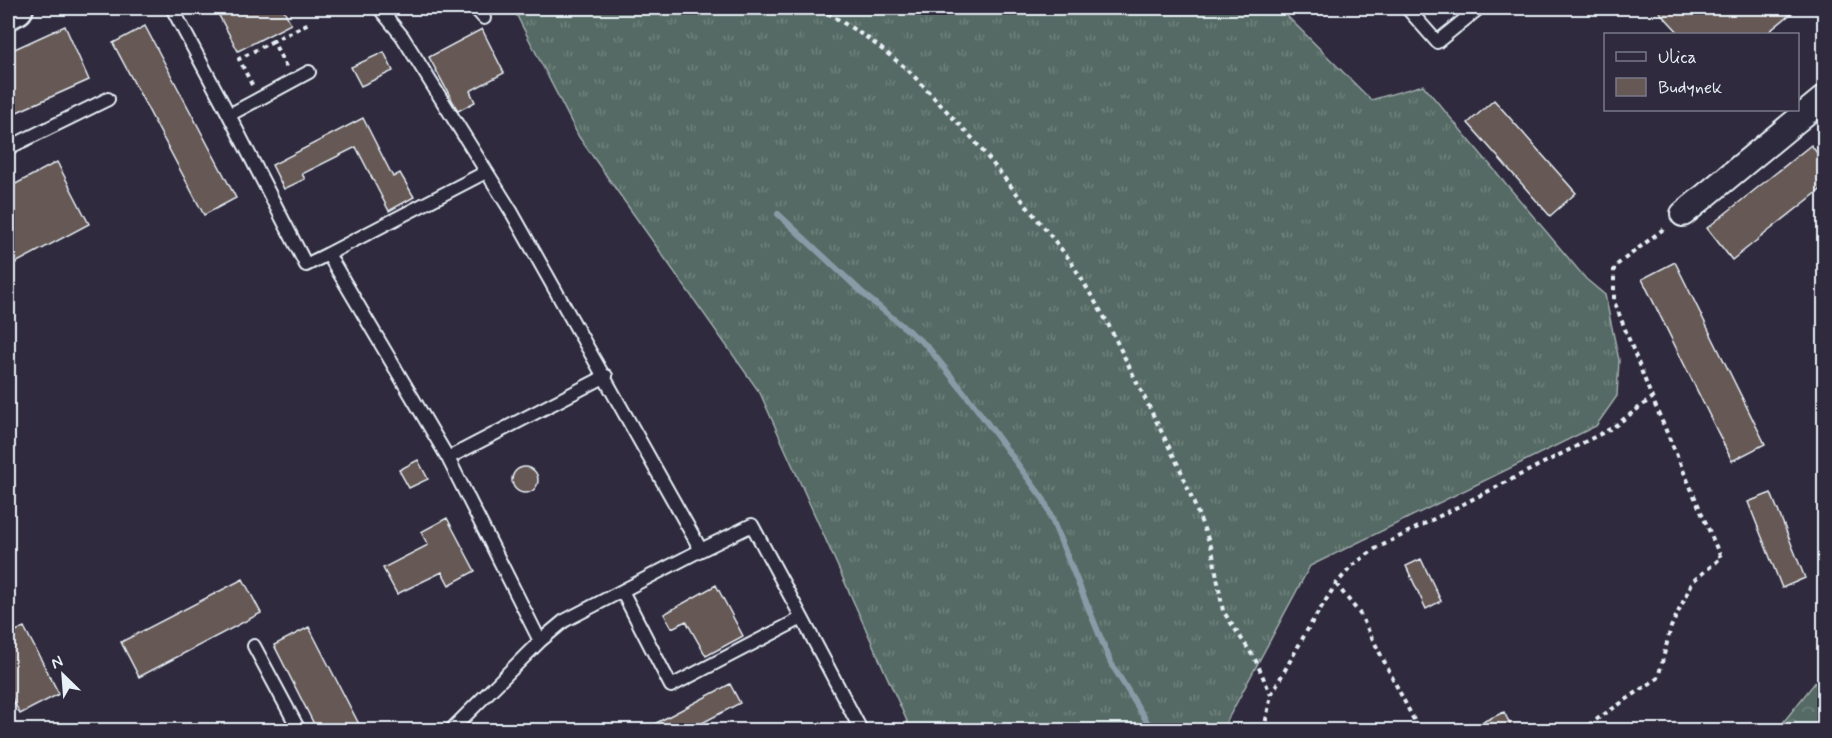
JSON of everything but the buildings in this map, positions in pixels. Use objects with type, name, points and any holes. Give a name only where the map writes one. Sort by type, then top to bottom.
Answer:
[{"type":"street","points":[[8,12],[16,8]]},
{"type":"street","points":[[1683,214],[1822,105]]},
{"type":"lane","points":[[172,8],[306,265],[486,172]]},
{"type":"lane","points":[[379,8],[402,36],[486,172],[606,376],[702,550]]},
{"type":"lane","points":[[475,8],[484,18]]},
{"type":"lane","points":[[1407,8],[1437,42],[1479,8]]},
{"type":"lane","points":[[229,115],[309,72]]},
{"type":"lane","points":[[8,148],[108,99]]},
{"type":"lane","points":[[328,254],[448,458],[540,640]]},
{"type":"lane","points":[[448,458],[606,376]]},
{"type":"lane","points":[[451,730],[540,640],[564,621],[752,525],[861,730]]},
{"type":"lane","points":[[622,591],[671,686],[802,618]]},
{"type":"lane","points":[[254,646],[299,730]]},
{"type":"path","points":[[820,8],[869,39],[915,77],[973,139],[1070,260],[1106,320],[1181,471],[1212,549],[1223,611],[1255,659],[1271,695]]},
{"type":"path","points":[[259,99],[239,59],[311,22]]},
{"type":"path","points":[[273,41],[292,81]]},
{"type":"path","points":[[1581,730],[1658,678],[1671,627],[1693,581],[1721,558],[1652,398],[1614,301],[1614,267],[1683,214]]},
{"type":"path","points":[[1264,730],[1271,695],[1336,584],[1353,565],[1375,549],[1612,428],[1652,398]]},
{"type":"path","points":[[1336,584],[1360,614],[1419,730]]},
{"type":"green space","points":[[513,8],[1279,8],[1371,100],[1423,85],[1586,279],[1605,295],[1619,360],[1617,396],[1596,426],[1310,566],[1222,730],[911,730],[760,393],[579,137]]},
{"type":"green space","points":[[1824,677],[1824,730],[1777,730],[1817,680]]},
{"type":"waterway","points":[[778,214],[867,297],[927,346],[1044,500],[1111,663],[1152,730]]}]
